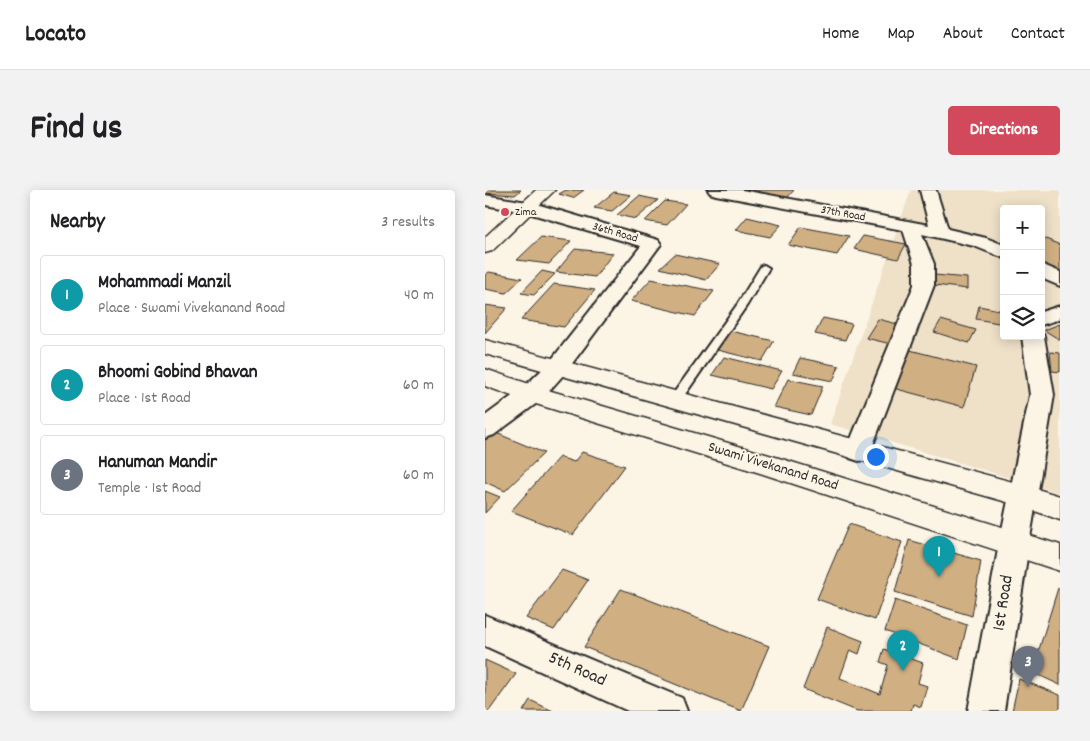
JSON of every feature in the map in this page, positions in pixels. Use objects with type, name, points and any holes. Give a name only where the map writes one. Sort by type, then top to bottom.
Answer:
[{"type":"main road","points":[[485,246],[546,190]]},
{"type":"main road","points":[[485,347],[1024,496],[1060,508]]},
{"type":"main road","name":"Swami Vivekanand Road","points":[[485,376],[532,394],[769,465],[1060,558]]},
{"type":"street","name":"37th Road","points":[[716,190],[940,232],[980,242],[1000,250]]},
{"type":"street","points":[[928,190],[940,232]]},
{"type":"street","name":"36th Road","points":[[485,200],[527,207],[652,244],[557,368]]},
{"type":"street","points":[[859,451],[924,285],[924,264],[911,226]]},
{"type":"street","points":[[1045,272],[1060,280]]},
{"type":"street","points":[[1045,318],[1060,312]]},
{"type":"street","name":"1st Road","points":[[986,711],[1014,544],[1042,395],[1034,340]]},
{"type":"street","points":[[485,429],[532,394],[557,368]]},
{"type":"street","name":"5th Road","points":[[485,630],[669,711]]},
{"type":"lane","points":[[675,400],[743,305],[764,268]]},
{"type":"shaded area","points":[[911,190],[1060,190],[1060,493],[830,424]]},
{"type":"building","points":[[485,190],[521,190],[515,195],[485,193]]},
{"type":"building","points":[[566,190],[584,190],[573,198],[559,194]]},
{"type":"building","points":[[749,190],[794,190],[787,198]]},
{"type":"building","points":[[614,192],[631,195],[612,211],[594,208]]},
{"type":"building","points":[[639,196],[658,200],[636,219],[617,215]]},
{"type":"building","points":[[665,201],[686,204],[667,225],[645,221]]},
{"type":"building","points":[[747,217],[781,225],[770,237],[736,230]]},
{"type":"building","points":[[801,227],[849,236],[837,255],[788,245]]},
{"type":"building","points":[[863,236],[906,244],[898,259],[854,249]]},
{"type":"building","points":[[541,237],[571,241],[549,264],[517,260]]},
{"type":"building","points":[[1045,240],[1060,245],[1060,272],[1045,266]]},
{"type":"building","points":[[575,249],[613,253],[595,277],[556,272]]},
{"type":"building","points":[[675,254],[720,264],[706,280],[660,268]]},
{"type":"building","points":[[542,271],[555,274],[534,295],[521,293]]},
{"type":"building","points":[[489,272],[522,278],[506,293],[485,289],[485,275]]},
{"type":"building","points":[[935,275],[967,278],[967,289],[935,285]]},
{"type":"building","points":[[651,279],[714,291],[695,316],[631,301]]},
{"type":"building","points":[[554,284],[595,290],[564,327],[521,320]]},
{"type":"building","points":[[485,305],[507,308],[485,333]]},
{"type":"building","points":[[979,306],[1000,310],[1000,323],[976,319]]},
{"type":"building","points":[[823,318],[852,324],[845,340],[815,334]]},
{"type":"building","points":[[878,319],[901,325],[891,344],[866,338]]},
{"type":"building","points":[[941,320],[976,330],[969,343],[934,332]]},
{"type":"building","points":[[1060,324],[1060,340],[1045,331]]},
{"type":"building","points":[[730,331],[774,341],[762,361],[717,350]]},
{"type":"building","points":[[910,350],[976,367],[964,407],[893,388]]},
{"type":"building","points":[[1050,352],[1060,353],[1060,372],[1052,371]]},
{"type":"building","points":[[724,357],[782,371],[771,389],[712,375]]},
{"type":"building","points":[[800,358],[839,366],[833,381],[793,373]]},
{"type":"building","points":[[788,379],[823,386],[811,415],[774,407]]},
{"type":"building","points":[[489,430],[544,453],[505,491],[485,482],[485,434]]},
{"type":"building","points":[[582,452],[625,466],[573,535],[511,511],[559,457],[574,462]]},
{"type":"building","points":[[485,491],[500,497],[485,513]]},
{"type":"building","points":[[849,524],[902,542],[875,620],[817,599]]},
{"type":"building","points":[[909,540],[981,561],[972,616],[895,592]]},
{"type":"building","points":[[562,570],[588,580],[554,630],[526,618]]},
{"type":"building","points":[[1058,588],[1060,588],[1060,685],[1032,672]]},
{"type":"building","points":[[621,589],[769,646],[741,711],[584,647]]},
{"type":"building","points":[[895,600],[967,625],[959,659],[885,631]]},
{"type":"building","points":[[827,627],[863,641],[859,654],[850,650],[840,678],[880,694],[888,665],[880,662],[884,649],[923,663],[918,683],[927,686],[921,707],[913,704],[911,711],[857,711],[803,689]]},
{"type":"building","points":[[485,660],[516,674],[489,711],[485,711]]},
{"type":"building","points":[[1019,679],[1060,695],[1060,711],[1012,711]]},
{"type":"building","points":[[530,700],[553,711],[523,711]]},
{"type":"place","name":"Zima","points":[[505,212]]},
{"type":"place","name":"Mohammadi Manzil","points":[[939,577]]},
{"type":"place","name":"Bhoomi Gobind Bhavan","points":[[903,671]]},
{"type":"place","name":"Hanuman Mandir","points":[[1028,687]]}]
